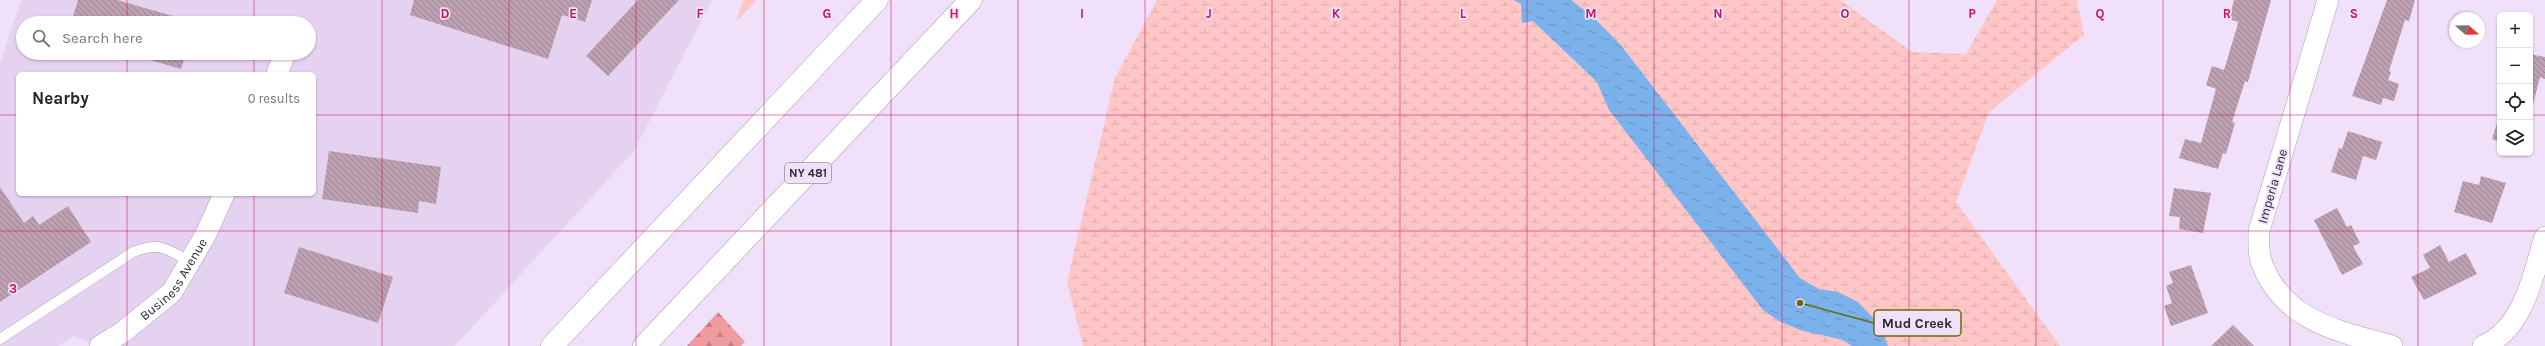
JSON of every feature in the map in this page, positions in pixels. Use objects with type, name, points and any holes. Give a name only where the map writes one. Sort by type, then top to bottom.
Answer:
[{"type":"highway","points":[[552,346],[877,0]]},
{"type":"highway","name":"NY 481","points":[[644,346],[971,0]]},
{"type":"street","name":"Imperia Lane","points":[[2328,0],[2258,230],[2261,259],[2271,284],[2294,309],[2310,319],[2338,331],[2392,346]]},
{"type":"street","points":[[278,72],[282,60]]},
{"type":"street","name":"Business Avenue","points":[[100,346],[123,332],[172,292],[206,234],[223,196]]},
{"type":"street","points":[[2483,346],[2502,334],[2522,307],[2545,237]]},
{"type":"lane","points":[[0,339],[132,252],[151,246],[159,246],[190,262]]},
{"type":"shaded area","points":[[21,0],[712,0],[634,151],[455,346],[97,346],[74,336],[58,346],[0,346],[0,63]]},
{"type":"green space","points":[[743,0],[757,0],[736,22]]},
{"type":"green space","points":[[1157,0],[1840,0],[1912,52],[1966,54],[1997,0],[2077,0],[2084,35],[1989,112],[1956,202],[2060,346],[1083,346],[1067,282],[1115,78]]},
{"type":"green space","points":[[718,312],[745,342],[741,346],[687,346]]},
{"type":"water","points":[[1513,0],[1571,0],[1591,15],[1620,44],[1800,278],[1819,289],[1838,292],[1858,302],[1879,324],[1888,346],[1852,346],[1843,340],[1800,330],[1779,321],[1763,310],[1609,110],[1597,82],[1533,21],[1522,23],[1521,4]]},
{"type":"building","points":[[78,0],[117,0],[173,16],[73,16]]},
{"type":"building","points":[[414,0],[592,0],[585,22],[562,15],[548,59],[410,15]]},
{"type":"building","points":[[638,0],[679,0],[608,76],[586,56]]},
{"type":"building","points":[[2234,0],[2271,0],[2248,82],[2245,81],[2232,122],[2235,123],[2226,154],[2223,153],[2218,169],[2179,158],[2185,139],[2201,143],[2216,89],[2206,85],[2212,66],[2224,70],[2237,27],[2238,22],[2229,19]]},
{"type":"building","points":[[2387,0],[2415,0],[2409,21],[2405,20],[2389,71],[2391,72],[2388,80],[2399,84],[2394,101],[2383,98],[2381,105],[2352,96]]},
{"type":"building","points":[[2533,55],[2545,57],[2545,79],[2540,77],[2533,104]]},
{"type":"building","points":[[150,60],[184,60],[181,69]]},
{"type":"building","points":[[2497,123],[2497,141],[2492,139]]},
{"type":"building","points":[[2348,131],[2382,142],[2376,160],[2363,156],[2356,180],[2331,172],[2339,148],[2342,149]]},
{"type":"building","points":[[329,151],[441,167],[436,204],[419,201],[418,213],[322,199]]},
{"type":"building","points":[[2481,176],[2506,183],[2492,223],[2454,212],[2463,181],[2479,185]]},
{"type":"building","points":[[0,187],[24,223],[33,216],[39,225],[68,206],[91,242],[0,302]]},
{"type":"building","points":[[2174,188],[2211,193],[2203,233],[2179,229],[2180,217],[2169,216]]},
{"type":"building","points":[[2337,208],[2347,227],[2351,225],[2360,243],[2353,246],[2363,264],[2342,275],[2314,220]]},
{"type":"building","points":[[2440,245],[2449,262],[2466,253],[2477,274],[2424,300],[2411,277],[2430,268],[2423,255]]},
{"type":"building","points":[[299,247],[393,277],[378,323],[284,293]]},
{"type":"building","points":[[2191,265],[2208,313],[2171,326],[2164,306],[2172,303],[2166,286],[2173,283],[2169,272]]},
{"type":"building","points":[[2233,325],[2254,346],[2211,346]]},
{"type":"place","name":"Mud Creek","points":[[1800,303]]}]
